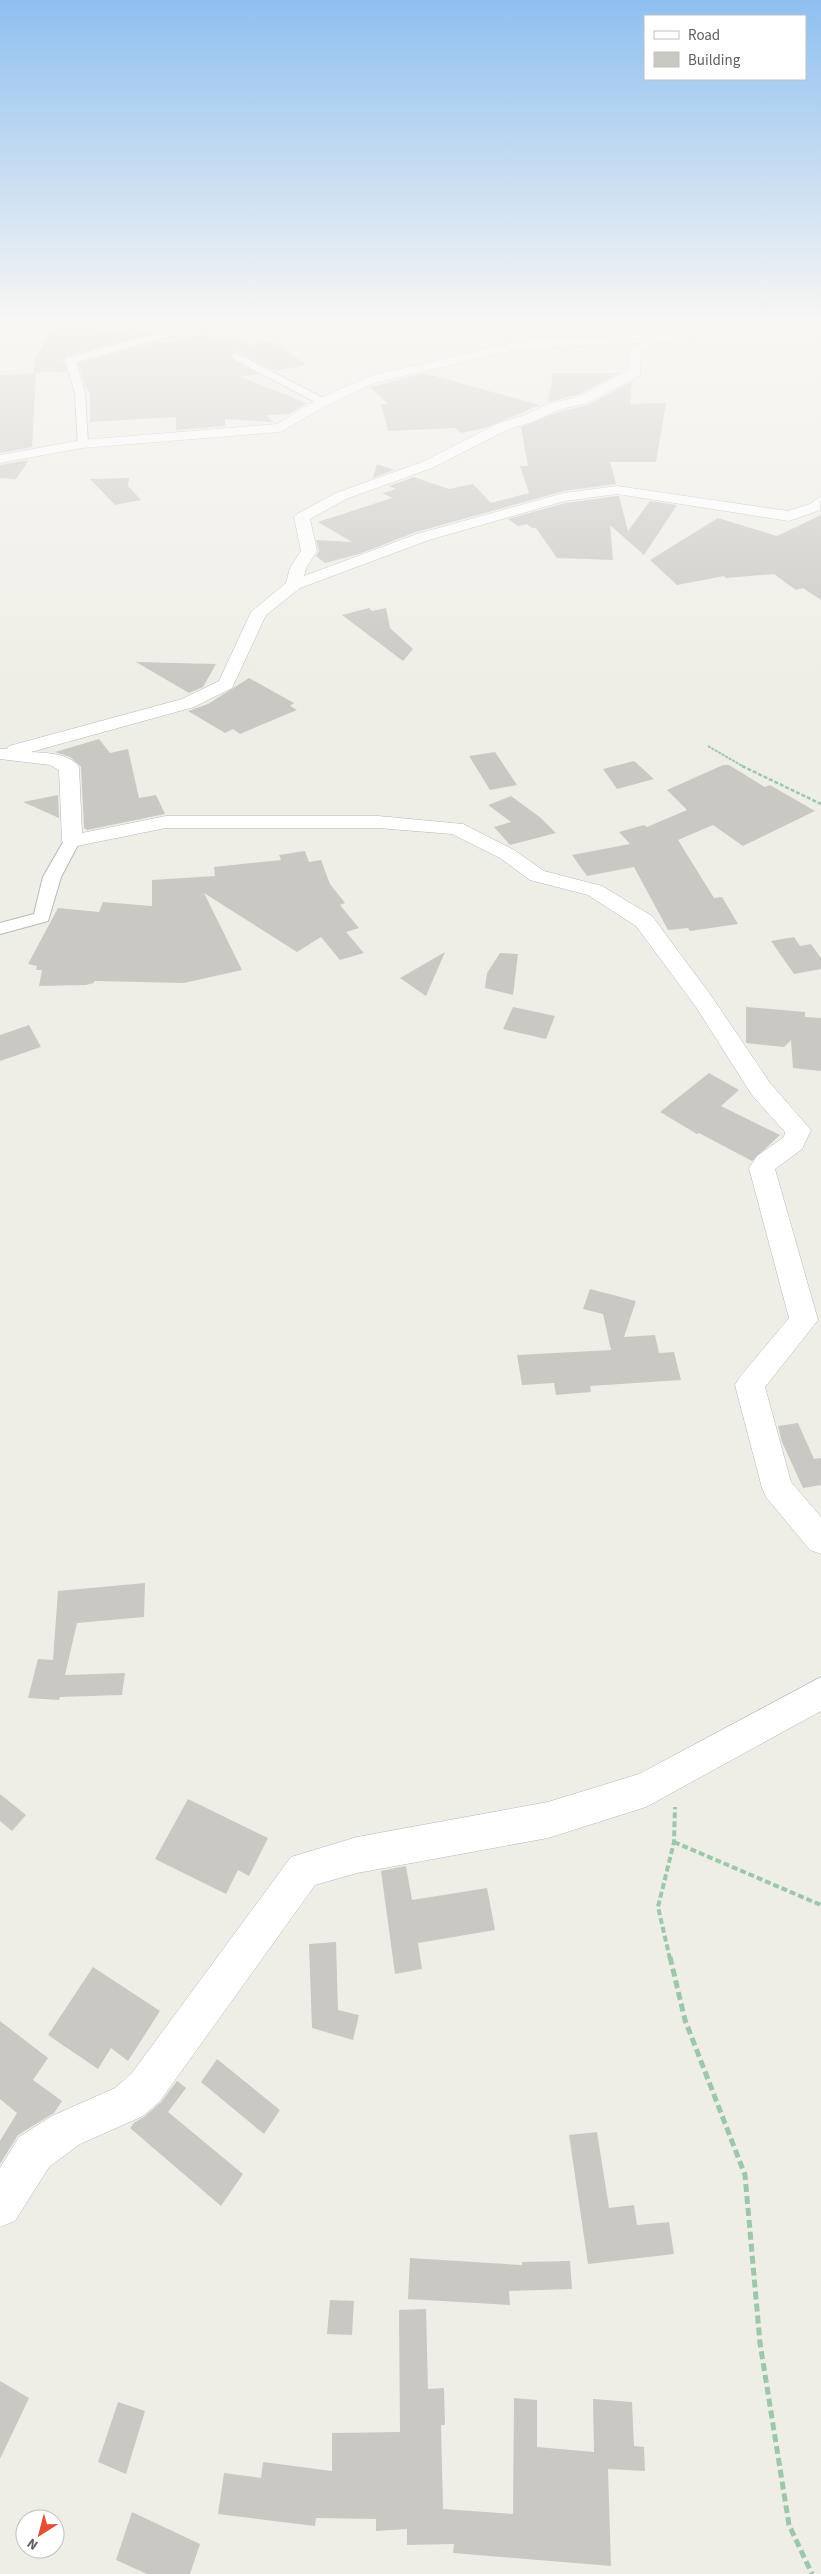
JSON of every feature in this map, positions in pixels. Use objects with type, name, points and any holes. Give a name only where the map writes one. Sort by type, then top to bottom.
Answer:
[{"type":"street","points":[[0,458],[82,444],[105,442]]},
{"type":"street","points":[[294,585],[298,568],[308,551],[302,517],[341,496],[427,465],[472,442]]},
{"type":"street","points":[[1,754],[188,702],[226,684],[259,612],[294,585],[423,537],[564,498],[617,490],[789,516],[815,507],[821,501]]},
{"type":"street","points":[[0,929],[42,917],[52,877],[72,841],[69,767],[54,760],[1,754]]},
{"type":"street","points":[[72,841],[166,822],[378,822],[456,828],[507,854],[537,876],[595,890],[644,921],[704,1002],[761,1088],[798,1130],[797,1140],[790,1148],[774,1155],[762,1168],[804,1320],[750,1385],[777,1488],[821,1540]]},
{"type":"street","points":[[0,2206],[34,2152],[66,2130],[129,2102],[146,2088],[304,1870],[357,1855],[548,1820],[646,1789],[821,1694]]},
{"type":"path","points":[[708,746],[748,769],[821,804]]},
{"type":"path","points":[[676,1772],[674,1842],[658,1907],[685,2020],[745,2175],[760,2342],[789,2525],[812,2574]]},
{"type":"path","points":[[674,1842],[821,1905]]},
{"type":"building","points":[[0,442],[32,442],[32,447],[0,453]]},
{"type":"building","points":[[524,442],[659,442],[656,462],[610,462],[616,484],[564,491],[416,532],[359,554],[325,563],[316,556],[319,551],[316,540],[352,542],[318,522],[392,498],[383,493],[396,489],[389,486],[414,477],[449,489],[473,484],[491,503],[529,493],[520,466],[528,466]]},
{"type":"building","points":[[29,460],[16,479],[0,478],[0,465]]},
{"type":"building","points":[[377,464],[394,470],[373,478]]},
{"type":"building","points":[[129,478],[128,486],[141,500],[115,505],[90,479]]},
{"type":"building","points":[[619,496],[628,531],[650,501],[677,505],[644,555],[610,525],[613,560],[557,558],[536,528],[532,528],[527,524],[518,526],[508,519],[565,503]]},
{"type":"building","points":[[821,515],[821,600],[803,588],[796,590],[774,574],[726,578],[724,576],[677,585],[650,560],[718,518],[777,536]]},
{"type":"building","points":[[369,608],[372,611],[386,608],[390,628],[413,649],[403,661],[342,615]]},
{"type":"building","points":[[136,662],[216,664],[203,687],[189,693]]},
{"type":"building","points":[[249,678],[294,703],[290,706],[297,710],[240,734],[233,729],[225,733],[188,711],[208,704]]},
{"type":"building","points":[[99,739],[110,753],[128,749],[139,798],[156,795],[165,814],[87,830],[84,828],[81,767],[70,757],[55,752]]},
{"type":"building","points":[[495,752],[517,785],[490,790],[469,756]]},
{"type":"building","points":[[634,761],[654,779],[617,789],[603,769]]},
{"type":"building","points":[[723,765],[729,765],[765,787],[770,785],[815,811],[743,846],[713,825],[678,840],[714,898],[722,897],[738,924],[690,931],[688,928],[668,930],[634,867],[587,876],[572,855],[630,844],[619,832],[644,825],[647,827],[687,810],[667,790]]},
{"type":"building","points":[[58,795],[59,818],[23,802]]},
{"type":"building","points":[[511,796],[541,818],[556,833],[510,845],[494,827],[511,822],[488,805]]},
{"type":"building","points":[[305,851],[309,862],[321,860],[330,884],[345,903],[340,905],[359,928],[346,932],[364,953],[340,960],[321,937],[297,952],[204,893],[242,970],[184,983],[94,981],[94,983],[86,985],[39,986],[42,970],[36,970],[37,966],[28,964],[58,908],[99,912],[103,902],[152,906],[152,880],[215,876],[214,867],[281,860],[279,855]]},
{"type":"building","points":[[794,937],[800,946],[811,944],[821,958],[821,969],[794,974],[771,941]]},
{"type":"building","points":[[445,952],[426,996],[400,978]]},
{"type":"building","points":[[500,953],[518,954],[513,995],[485,988],[487,973]]},
{"type":"building","points":[[513,1007],[555,1016],[546,1039],[503,1029]]},
{"type":"building","points":[[746,1007],[805,1012],[805,1017],[821,1018],[821,1071],[793,1068],[791,1040],[784,1047],[746,1043]]},
{"type":"building","points":[[29,1025],[41,1047],[0,1061],[0,1035]]},
{"type":"building","points":[[709,1073],[739,1090],[721,1106],[780,1135],[752,1161],[699,1133],[697,1134],[660,1112]]},
{"type":"building","points":[[590,1289],[636,1301],[624,1337],[655,1335],[659,1353],[674,1352],[681,1380],[590,1386],[591,1392],[556,1395],[554,1383],[522,1385],[517,1355],[611,1350],[603,1314],[583,1309]]},
{"type":"building","points":[[798,1423],[814,1459],[821,1458],[821,1485],[803,1488],[782,1442],[778,1426]]},
{"type":"building","points":[[145,1583],[144,1617],[77,1623],[65,1675],[125,1673],[122,1695],[60,1697],[59,1700],[28,1698],[38,1659],[53,1660],[58,1591]]},
{"type":"building","points":[[0,1794],[26,1815],[12,1831],[0,1821]]},
{"type":"building","points":[[188,1799],[268,1838],[249,1876],[238,1870],[226,1894],[155,1859]]},
{"type":"building","points":[[406,1866],[412,1900],[487,1888],[495,1930],[418,1943],[422,1969],[395,1974],[381,1871]]},
{"type":"building","points":[[336,1942],[338,2010],[359,2015],[353,2040],[312,2028],[309,1944]]},
{"type":"building","points":[[93,1967],[160,2011],[128,2061],[111,2048],[98,2069],[48,2035]]},
{"type":"building","points":[[0,2021],[48,2058],[33,2080],[62,2101],[54,2113],[18,2135],[0,2164],[0,2141],[17,2113],[0,2099]]},
{"type":"building","points":[[217,2059],[280,2110],[264,2134],[201,2082]]},
{"type":"building","points":[[177,2081],[186,2088],[168,2112],[243,2174],[221,2206],[130,2128],[161,2102]]},
{"type":"building","points":[[597,2132],[609,2208],[634,2205],[637,2225],[669,2222],[674,2254],[588,2264],[569,2135]]},
{"type":"building","points":[[410,2258],[522,2265],[522,2262],[570,2261],[572,2289],[509,2291],[510,2305],[408,2299]]},
{"type":"building","points":[[330,2300],[354,2301],[352,2335],[327,2334]]},
{"type":"building","points":[[426,2309],[428,2389],[444,2388],[445,2425],[441,2425],[443,2509],[513,2514],[514,2398],[537,2400],[537,2447],[594,2452],[593,2399],[632,2402],[634,2446],[644,2447],[645,2471],[608,2469],[611,2566],[453,2553],[454,2544],[407,2545],[407,2529],[376,2531],[376,2519],[316,2518],[315,2526],[218,2514],[224,2473],[261,2478],[263,2462],[332,2471],[332,2433],[400,2432],[399,2310]]},
{"type":"building","points":[[0,2381],[29,2398],[0,2459]]},
{"type":"building","points":[[118,2402],[145,2411],[126,2474],[98,2462]]},
{"type":"building","points":[[132,2512],[200,2544],[190,2574],[147,2574],[116,2560]]}]
